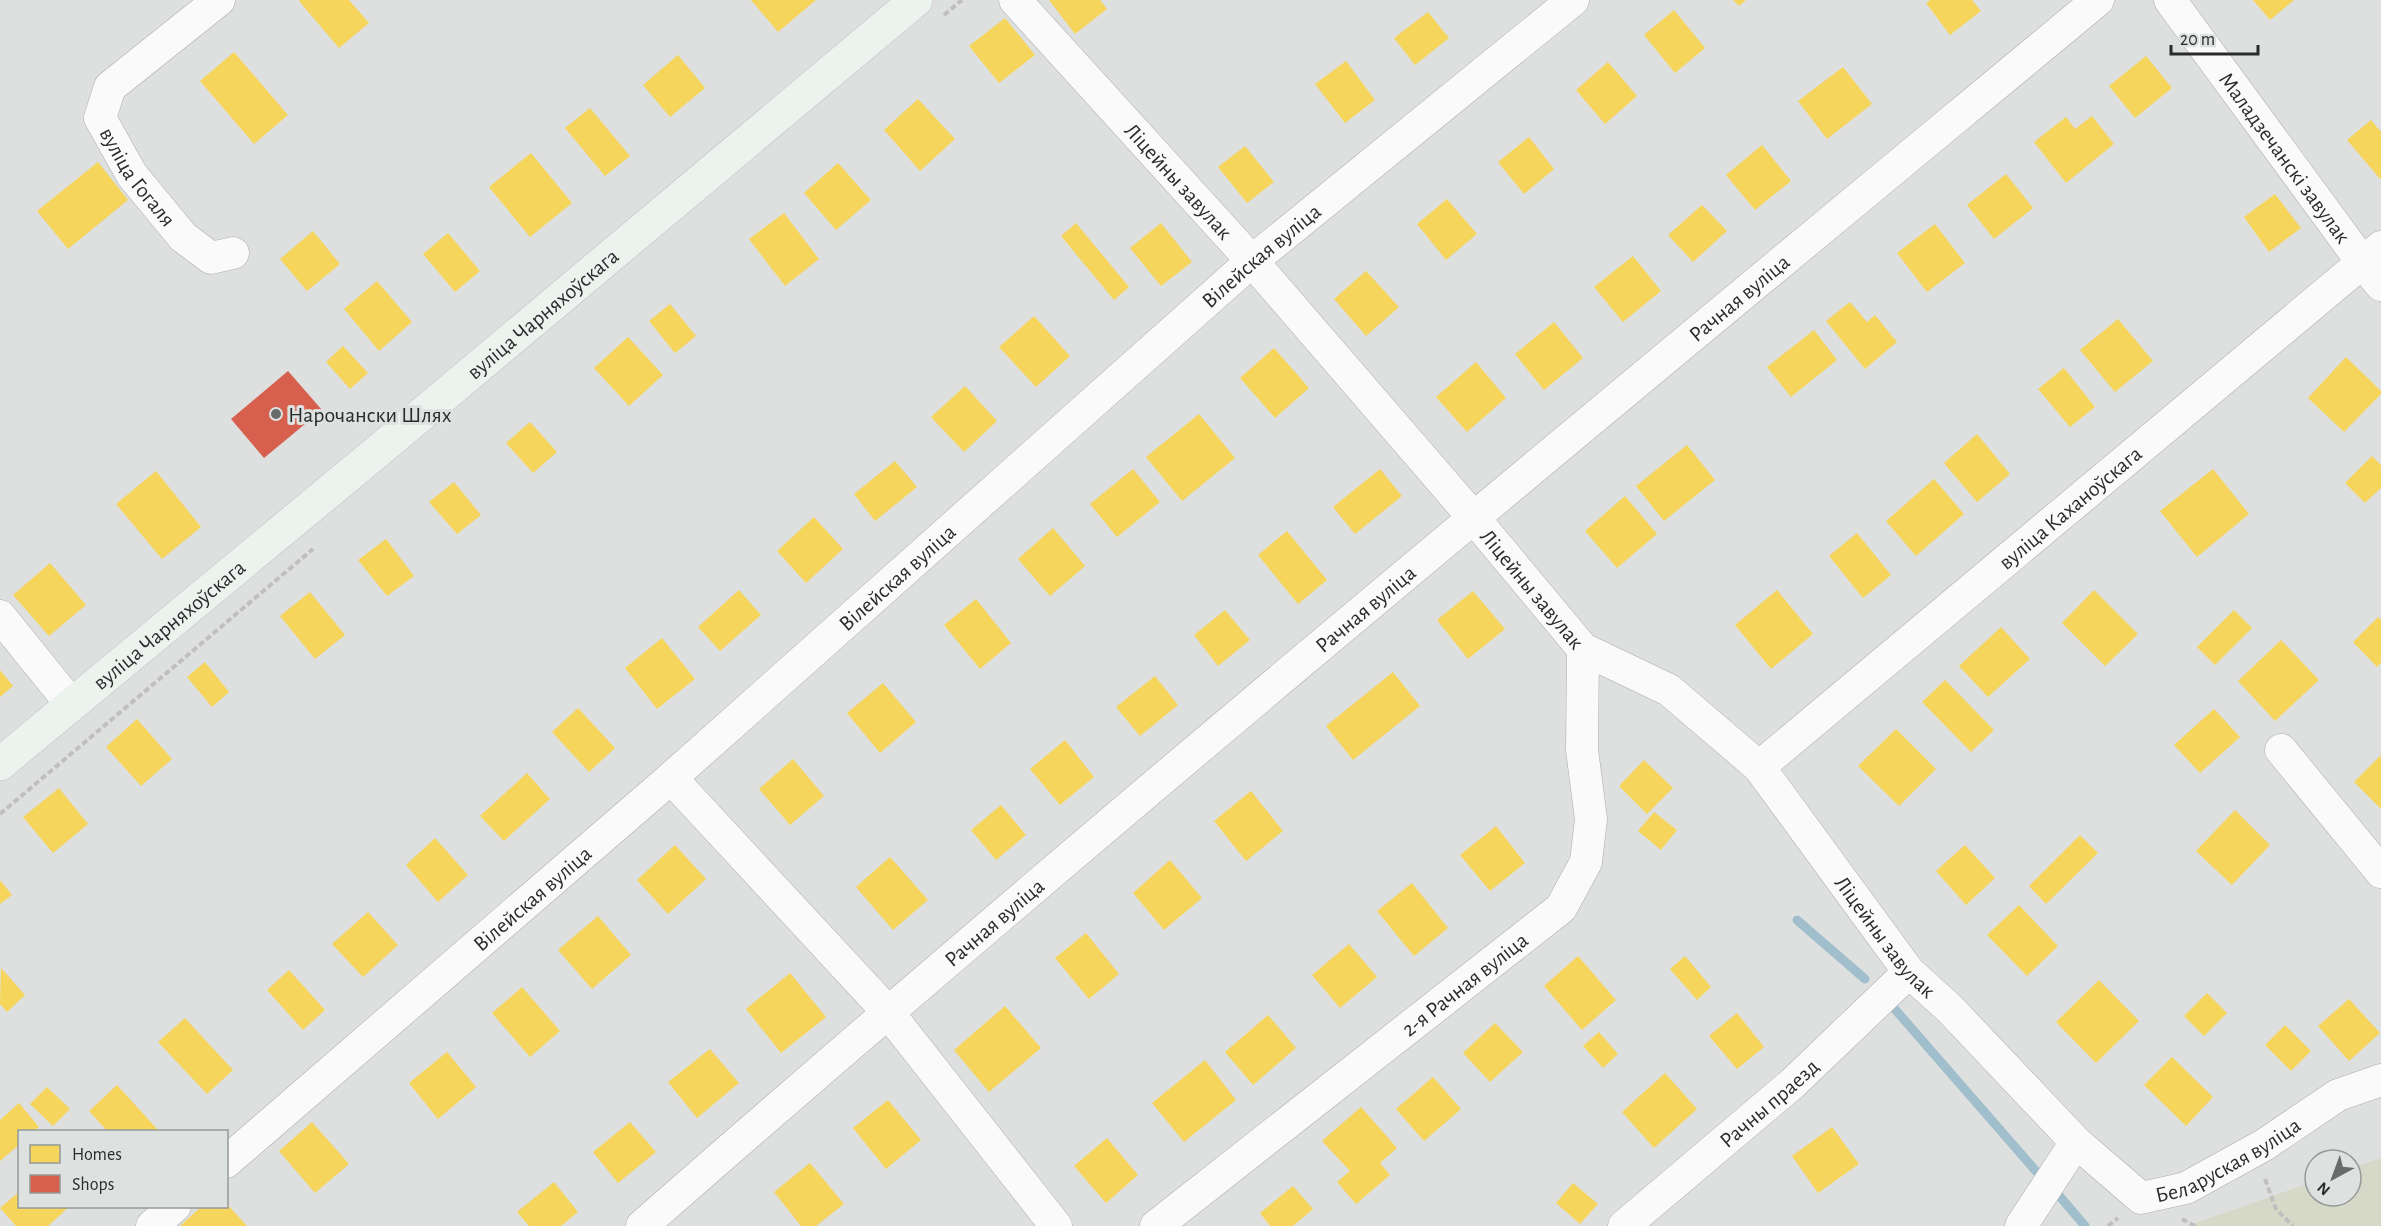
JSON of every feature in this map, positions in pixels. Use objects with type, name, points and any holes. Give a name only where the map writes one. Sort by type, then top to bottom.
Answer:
[{"type":"main road","name":"вуліца Чарняхоўскага","points":[[0,764],[916,0]]},
{"type":"street","name":"вуліца Гогаля","points":[[219,0],[110,87],[100,118],[132,175],[183,237],[211,258],[233,253]]},
{"type":"street","name":"Ліцейны завулак","points":[[1015,0],[1252,261],[1473,517],[1583,649],[1669,690],[1759,767],[1909,972],[1950,1009],[2076,1142]]},
{"type":"street","name":"Вілейская вуліца","points":[[228,1160],[671,778],[1252,261],[1573,0]]},
{"type":"street","name":"Рачная вуліца","points":[[642,1226],[887,1011],[1473,517],[2098,0]]},
{"type":"street","name":"Маладзечанскі завулак","points":[[2170,0],[2375,265]]},
{"type":"street","name":"вуліца Каханоўскага","points":[[1759,767],[2375,265]]},
{"type":"street","points":[[0,616],[71,704]]},
{"type":"street","name":"2-я Рачная вуліца","points":[[1156,1226],[1561,909],[1586,862],[1591,819],[1582,750],[1583,649]]},
{"type":"street","points":[[2281,750],[2381,872]]},
{"type":"street","points":[[671,778],[887,1011],[1056,1226]]},
{"type":"street","name":"Рачны праезд","points":[[1624,1226],[1793,1083],[1909,972]]},
{"type":"street","name":"Беларуская вуліца","points":[[2076,1142],[2141,1198],[2186,1188],[2264,1145],[2338,1095],[2381,1080]]},
{"type":"street","points":[[2021,1226],[2076,1142]]},
{"type":"street","points":[[153,1226],[173,1208]]},
{"type":"path","points":[[2264,1145],[2265,1180],[2276,1209],[2293,1226]]},
{"type":"green space","points":[[2381,1158],[2381,1226],[2187,1226],[2303,1185],[2303,1208],[2363,1208],[2363,1164]]},
{"type":"building: Homes","points":[[300,0],[349,0],[369,23],[339,48]]},
{"type":"building: Homes","points":[[751,0],[816,0],[778,32]]},
{"type":"building: Homes","points":[[1049,0],[1100,0],[1107,9],[1075,34]]},
{"type":"building: Homes","points":[[1733,0],[1746,0],[1739,6]]},
{"type":"building: Homes","points":[[1930,0],[1972,0],[1981,11],[1950,35],[1926,3]]},
{"type":"building: Homes","points":[[2253,0],[2294,0],[2270,20]]},
{"type":"building: Homes","points":[[1674,10],[1705,48],[1675,73],[1644,35]]},
{"type":"building: Homes","points":[[1428,12],[1449,38],[1415,65],[1394,38]]},
{"type":"building: Homes","points":[[1005,18],[1035,55],[999,83],[969,46]]},
{"type":"building: Homes","points":[[234,52],[288,115],[254,144],[200,81]]},
{"type":"building: Homes","points":[[678,55],[705,88],[670,117],[643,85]]},
{"type":"building: Homes","points":[[2146,56],[2172,88],[2135,118],[2109,86]]},
{"type":"building: Homes","points":[[1346,61],[1375,100],[1345,123],[1315,84]]},
{"type":"building: Homes","points":[[1608,62],[1637,96],[1605,124],[1576,90]]},
{"type":"building: Homes","points":[[1843,67],[1872,104],[1827,139],[1798,101]]},
{"type":"building: Homes","points":[[918,99],[955,139],[920,171],[884,130]]},
{"type":"building: Homes","points":[[590,108],[630,156],[605,176],[565,128]]},
{"type":"building: Homes","points":[[2092,116],[2114,144],[2066,183],[2034,142],[2066,117],[2075,129]]},
{"type":"building: Homes","points":[[2371,120],[2381,132],[2381,180],[2347,140]]},
{"type":"building: Homes","points":[[1529,137],[1554,169],[1524,194],[1498,162]]},
{"type":"building: Homes","points":[[1762,145],[1791,181],[1755,210],[1726,175]]},
{"type":"building: Homes","points":[[1245,146],[1274,182],[1247,203],[1218,167]]},
{"type":"building: Homes","points":[[531,153],[572,203],[530,237],[489,187]]},
{"type":"building: Homes","points":[[98,162],[128,200],[68,249],[37,211]]},
{"type":"building: Homes","points":[[838,163],[871,200],[836,230],[804,193]]},
{"type":"building: Homes","points":[[2006,174],[2033,208],[1994,239],[1967,205]]},
{"type":"building: Homes","points":[[2275,194],[2301,228],[2269,252],[2244,217]]},
{"type":"building: Homes","points":[[1447,199],[1477,234],[1446,260],[1417,224]]},
{"type":"building: Homes","points":[[1702,205],[1727,231],[1693,262],[1668,235]]},
{"type":"building: Homes","points":[[784,213],[819,259],[785,286],[749,239]]},
{"type":"building: Homes","points":[[1076,223],[1129,287],[1114,300],[1061,236]]},
{"type":"building: Homes","points":[[1161,223],[1192,262],[1161,286],[1130,248]]},
{"type":"building: Homes","points":[[1935,224],[1965,263],[1927,292],[1897,253]]},
{"type":"building: Homes","points":[[313,231],[340,264],[307,291],[280,259]]},
{"type":"building: Homes","points":[[448,233],[480,271],[455,292],[423,254]]},
{"type":"building: Homes","points":[[1633,256],[1661,291],[1623,322],[1594,287]]},
{"type":"building: Homes","points":[[1366,271],[1399,307],[1366,336],[1334,299]]},
{"type":"building: Homes","points":[[377,281],[412,322],[379,351],[344,309]]},
{"type":"building: Homes","points":[[1850,302],[1867,322],[1875,315],[1897,342],[1865,369],[1826,321]]},
{"type":"building: Homes","points":[[670,304],[696,336],[675,353],[649,321]]},
{"type":"building: Homes","points":[[1034,316],[1070,356],[1036,387],[999,347]]},
{"type":"building: Homes","points":[[2118,319],[2153,361],[2115,392],[2080,350]]},
{"type":"building: Homes","points":[[1554,322],[1583,358],[1544,390],[1515,354]]},
{"type":"building: Homes","points":[[1814,330],[1837,360],[1791,397],[1767,367]]},
{"type":"building: Homes","points":[[628,337],[663,375],[629,406],[594,368]]},
{"type":"building: Homes","points":[[343,346],[368,373],[350,389],[326,362]]},
{"type":"building: Homes","points":[[1274,348],[1309,388],[1275,418],[1240,378]]},
{"type":"building: Homes","points":[[2346,357],[2381,391],[2381,394],[2344,432],[2308,398]]},
{"type":"building: Homes","points":[[1476,362],[1506,398],[1467,432],[1436,397]]},
{"type":"building: Homes","points":[[2064,368],[2095,407],[2070,427],[2038,389]]},
{"type":"building: Homes","points":[[965,386],[997,421],[964,452],[931,417]]},
{"type":"building: Homes","points":[[1199,414],[1235,458],[1182,501],[1146,457]]},
{"type":"building: Homes","points":[[530,422],[557,452],[533,473],[506,443]]},
{"type":"building: Homes","points":[[1977,434],[2010,474],[1977,502],[1944,463]]},
{"type":"building: Homes","points":[[1687,445],[1715,480],[1664,521],[1636,486]]},
{"type":"building: Homes","points":[[2372,456],[2381,465],[2381,488],[2365,503],[2345,483]]},
{"type":"building: Homes","points":[[895,461],[917,487],[875,521],[854,494]]},
{"type":"building: Homes","points":[[1133,469],[1160,502],[1117,537],[1090,504]]},
{"type":"building: Homes","points":[[1380,469],[1402,496],[1355,534],[1333,507]]},
{"type":"building: Homes","points":[[2213,469],[2249,514],[2197,557],[2160,511]]},
{"type":"building: Homes","points":[[156,471],[201,527],[162,559],[116,504]]},
{"type":"building: Homes","points":[[1934,479],[1964,514],[1916,556],[1886,521]]},
{"type":"building: Homes","points":[[454,482],[481,515],[457,534],[429,502]]},
{"type":"building: Homes","points":[[1625,496],[1657,534],[1617,568],[1585,531]]},
{"type":"building: Homes","points":[[814,517],[843,549],[806,583],[777,551]]},
{"type":"building: Homes","points":[[1053,528],[1085,566],[1050,596],[1018,559]]},
{"type":"building: Homes","points":[[1287,531],[1327,580],[1298,604],[1258,555]]},
{"type":"building: Homes","points":[[1857,533],[1891,575],[1863,598],[1829,556]]},
{"type":"building: Homes","points":[[386,539],[414,576],[387,596],[358,560]]},
{"type":"building: Homes","points":[[50,563],[86,605],[49,636],[13,595]]},
{"type":"building: Homes","points":[[739,590],[761,615],[720,651],[698,627]]},
{"type":"building: Homes","points":[[1777,590],[1813,634],[1771,669],[1735,625]]},
{"type":"building: Homes","points":[[2094,590],[2138,634],[2105,666],[2062,623]]},
{"type":"building: Homes","points":[[1473,591],[1505,629],[1468,659],[1437,620]]},
{"type":"building: Homes","points":[[310,592],[345,635],[315,659],[280,616]]},
{"type":"building: Homes","points":[[976,599],[1011,643],[980,669],[944,625]]},
{"type":"building: Homes","points":[[1225,610],[1250,640],[1218,666],[1194,635]]},
{"type":"building: Homes","points":[[2234,610],[2252,628],[2215,665],[2197,647]]},
{"type":"building: Homes","points":[[2378,617],[2381,620],[2381,663],[2377,667],[2353,642]]},
{"type":"building: Homes","points":[[2001,627],[2030,659],[1988,697],[1959,666]]},
{"type":"building: Homes","points":[[662,638],[695,679],[657,709],[625,668]]},
{"type":"building: Homes","points":[[2281,640],[2319,680],[2275,721],[2238,681]]},
{"type":"building: Homes","points":[[205,662],[229,692],[212,707],[187,677]]},
{"type":"building: Homes","points":[[0,670],[13,686],[0,697]]},
{"type":"building: Homes","points":[[1393,672],[1420,706],[1353,760],[1326,726]]},
{"type":"building: Homes","points":[[1155,676],[1178,705],[1140,736],[1116,707]]},
{"type":"building: Homes","points":[[1945,680],[1994,730],[1971,752],[1922,702]]},
{"type":"building: Homes","points":[[883,683],[916,722],[880,753],[847,713]]},
{"type":"building: Homes","points":[[578,708],[615,748],[589,772],[552,732]]},
{"type":"building: Homes","points":[[2214,709],[2240,737],[2200,773],[2174,745]]},
{"type":"building: Homes","points":[[137,719],[172,759],[141,786],[106,747]]},
{"type":"building: Homes","points":[[1896,729],[1936,769],[1899,806],[1858,766]]},
{"type":"building: Homes","points":[[1065,740],[1094,777],[1060,805],[1030,769]]},
{"type":"building: Homes","points":[[2381,755],[2381,809],[2354,782]]},
{"type":"building: Homes","points":[[793,759],[824,796],[790,825],[759,789]]},
{"type":"building: Homes","points":[[1644,760],[1673,788],[1647,814],[1619,786]]},
{"type":"building: Homes","points":[[527,773],[550,799],[504,841],[480,816]]},
{"type":"building: Homes","points":[[59,788],[88,824],[53,853],[23,817]]},
{"type":"building: Homes","points":[[1251,791],[1283,831],[1246,861],[1214,821]]},
{"type":"building: Homes","points":[[1001,805],[1026,835],[996,860],[971,830]]},
{"type":"building: Homes","points":[[2235,810],[2270,845],[2232,885],[2196,851]]},
{"type":"building: Homes","points":[[1654,812],[1677,830],[1661,850],[1638,831]]},
{"type":"building: Homes","points":[[1496,826],[1525,863],[1490,891],[1460,855]]},
{"type":"building: Homes","points":[[2080,835],[2098,853],[2046,904],[2029,886]]},
{"type":"building: Homes","points":[[435,838],[468,875],[438,902],[406,865]]},
{"type":"building: Homes","points":[[675,845],[706,879],[668,914],[637,880]]},
{"type":"building: Homes","points":[[1965,845],[1995,878],[1966,905],[1936,871]]},
{"type":"building: Homes","points":[[890,857],[928,900],[893,930],[856,887]]},
{"type":"building: Homes","points":[[1170,860],[1202,898],[1164,930],[1133,893]]},
{"type":"building: Homes","points":[[0,880],[12,895],[0,904]]},
{"type":"building: Homes","points":[[1412,883],[1448,928],[1414,956],[1377,911]]},
{"type":"building: Homes","points":[[2019,905],[2058,946],[2027,976],[1987,935]]},
{"type":"building: Homes","points":[[368,912],[398,945],[363,977],[332,944]]},
{"type":"building: Homes","points":[[598,916],[631,955],[592,989],[558,950]]},
{"type":"building: Homes","points":[[1086,933],[1119,974],[1089,999],[1055,958]]},
{"type":"building: Homes","points":[[1349,944],[1377,977],[1340,1008],[1312,975]]},
{"type":"building: Homes","points":[[1578,956],[1616,1000],[1582,1030],[1544,986]]},
{"type":"building: Homes","points":[[1685,956],[1711,987],[1697,1000],[1670,969]]},
{"type":"building: Homes","points":[[1,968],[25,995],[7,1012],[0,1004]]},
{"type":"building: Homes","points":[[289,970],[325,1010],[303,1030],[267,990]]},
{"type":"building: Homes","points":[[790,973],[826,1017],[781,1053],[746,1009]]},
{"type":"building: Homes","points":[[2099,980],[2139,1021],[2096,1063],[2056,1022]]},
{"type":"building: Homes","points":[[522,987],[560,1031],[530,1057],[492,1013]]},
{"type":"building: Homes","points":[[2207,993],[2227,1013],[2204,1036],[2184,1016]]},
{"type":"building: Homes","points":[[2349,999],[2380,1033],[2349,1061],[2318,1026]]},
{"type":"building: Homes","points":[[1005,1006],[1041,1048],[989,1092],[954,1050]]},
{"type":"building: Homes","points":[[1737,1013],[1764,1047],[1737,1069],[1709,1036]]},
{"type":"building: Homes","points":[[1268,1015],[1296,1048],[1253,1085],[1225,1052]]},
{"type":"building: Homes","points":[[185,1018],[233,1070],[207,1094],[158,1042]]},
{"type":"building: Homes","points":[[1495,1023],[1523,1052],[1490,1082],[1463,1053]]},
{"type":"building: Homes","points":[[2285,1025],[2311,1051],[2291,1071],[2265,1045]]},
{"type":"building: Homes","points":[[1599,1032],[1618,1054],[1603,1068],[1583,1046]]},
{"type":"building: Homes","points":[[710,1049],[739,1083],[697,1118],[668,1082]]},
{"type":"building: Homes","points":[[447,1052],[476,1087],[438,1119],[409,1083]]},
{"type":"building: Homes","points":[[2172,1057],[2213,1097],[2186,1126],[2144,1085]]},
{"type":"building: Homes","points":[[1205,1060],[1236,1100],[1184,1142],[1152,1103]]},
{"type":"building: Homes","points":[[1665,1073],[1697,1109],[1654,1148],[1622,1112]]},
{"type":"building: Homes","points":[[1433,1077],[1461,1109],[1424,1141],[1396,1109]]},
{"type":"building: Homes","points":[[117,1085],[158,1130],[106,1130],[89,1111]]},
{"type":"building: Homes","points":[[47,1087],[70,1109],[53,1126],[30,1104]]},
{"type":"building: Homes","points":[[888,1100],[921,1140],[886,1169],[853,1128]]},
{"type":"building: Homes","points":[[19,1103],[39,1127],[35,1130],[18,1130],[18,1146],[0,1161],[0,1120]]},
{"type":"building: Homes","points":[[1361,1107],[1397,1148],[1380,1163],[1390,1175],[1356,1204],[1337,1182],[1350,1171],[1322,1141]]},
{"type":"building: Homes","points":[[312,1122],[349,1164],[315,1193],[279,1151]]},
{"type":"building: Homes","points":[[630,1122],[656,1152],[618,1183],[593,1152]]},
{"type":"building: Homes","points":[[1832,1127],[1859,1164],[1818,1193],[1792,1156]]},
{"type":"building: Homes","points":[[1107,1138],[1138,1175],[1106,1203],[1074,1166]]},
{"type":"building: Homes","points":[[810,1163],[844,1204],[816,1226],[801,1226],[774,1192]]},
{"type":"building: Homes","points":[[554,1182],[578,1212],[561,1226],[529,1226],[517,1212]]},
{"type":"building: Homes","points":[[1573,1183],[1598,1204],[1580,1224],[1556,1203]]},
{"type":"building: Homes","points":[[1293,1186],[1313,1209],[1293,1226],[1270,1226],[1260,1213]]},
{"type":"building: Homes","points":[[18,1193],[18,1208],[68,1208],[48,1226],[16,1226],[0,1208]]},
{"type":"building: Homes","points":[[228,1205],[247,1226],[180,1226],[200,1208],[228,1208]]},
{"type":"building: Shops","name":"Нарочански Шлях","points":[[288,371],[322,410],[264,458],[231,419]]},
{"type":"waterway","points":[[1797,920],[1865,979]]},
{"type":"waterway","points":[[1886,999],[2042,1178]]},
{"type":"waterway","points":[[2056,1192],[2085,1226]]},
{"type":"place","name":"Нарочански Шлях","points":[[276,414]]}]
